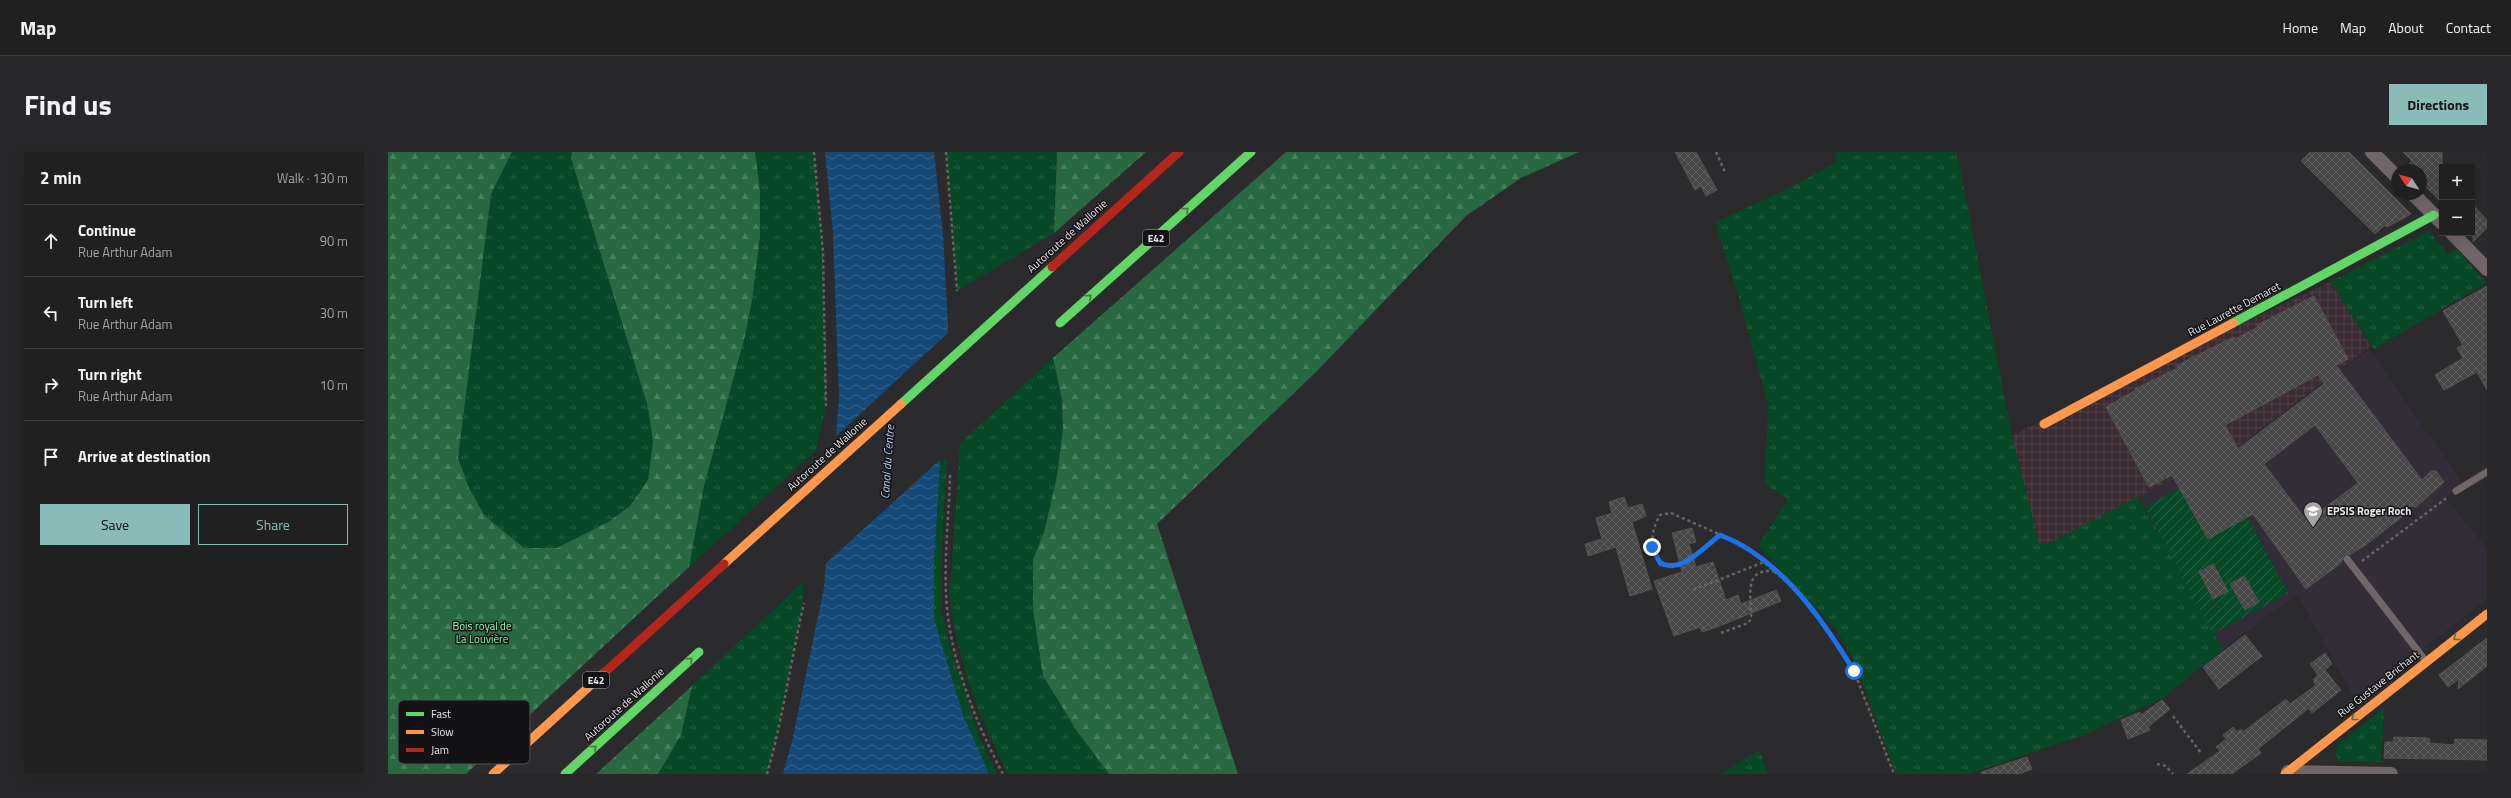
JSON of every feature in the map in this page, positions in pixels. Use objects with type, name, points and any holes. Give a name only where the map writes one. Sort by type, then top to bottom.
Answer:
[{"type":"main road","name":"Autoroute de Wallonie","points":[[530,740],[1058,260],[1179,152]]},
{"type":"main road","name":"E42","points":[[1060,323],[1251,152]]},
{"type":"main road","name":"Rue Laurette Demaret","points":[[2044,424],[2438,219]]},
{"type":"main road","name":"Rue Gustave Brichant","points":[[2286,773],[2487,614]]},
{"type":"main road","name":"Autoroute de Wallonie","points":[[565,774],[699,652]]},
{"type":"main road","name":"Autoroute de Wallonie","points":[[493,774],[504,764]]},
{"type":"street","points":[[2372,152],[2391,171]]},
{"type":"street","points":[[2420,200],[2438,219]]},
{"type":"street","points":[[2455,236],[2487,269]]},
{"type":"street","points":[[2286,773],[2391,774]]},
{"type":"lane","points":[[2456,491],[2487,472]]},
{"type":"lane","points":[[2347,559],[2426,662]]},
{"type":"path","points":[[814,152],[823,252],[826,406]]},
{"type":"path","points":[[946,152],[957,291]]},
{"type":"path","points":[[1716,152],[1725,172]]},
{"type":"path","points":[[950,474],[946,590],[948,617],[965,684],[990,750],[1003,774]]},
{"type":"path","points":[[2354,568],[2456,491]]},
{"type":"path","points":[[1720,535],[1684,563],[1673,567],[1660,563],[1652,547],[1652,536],[1658,520],[1664,513],[1671,513],[1694,522],[1720,535],[1740,542],[1775,571],[1807,603],[1830,632],[1854,671],[1894,774]]},
{"type":"path","points":[[1693,590],[1764,562]]},
{"type":"path","points":[[1721,634],[1748,623],[1751,619],[1751,582],[1753,576],[1763,570],[1775,571]]},
{"type":"path","points":[[767,774],[786,695],[804,603]]},
{"type":"path","points":[[2173,716],[2201,753]]},
{"type":"path","points":[[2157,764],[2166,766],[2174,774]]},
{"type":"shaded area","points":[[2330,282],[2371,346],[2239,445],[2047,544],[2039,543],[2012,436],[2044,419]]},
{"type":"shaded area","name":"EPSIS Roger Roch","points":[[2369,349],[2464,485],[2446,499],[2487,548],[2487,599],[2356,701],[2297,594],[2223,649],[2138,497],[2239,445]]},
{"type":"green space","name":"Bois royal de La Louvière","points":[[388,152],[512,152],[491,194],[458,458],[469,488],[485,516],[524,548],[557,548],[608,522],[630,506],[648,480],[653,442],[648,407],[571,158],[572,152],[755,152],[760,190],[760,237],[752,300],[745,336],[704,486],[689,567],[530,715],[530,700],[398,700],[398,764],[477,764],[466,774],[388,774]]},
{"type":"green space","points":[[512,152],[572,152],[571,158],[648,407],[653,442],[648,480],[630,506],[608,522],[557,548],[524,548],[485,516],[469,488],[458,458],[491,194]]},
{"type":"green space","points":[[755,152],[814,152],[823,252],[826,406],[816,451],[689,567],[704,486],[745,336],[752,300],[760,237],[760,190]]},
{"type":"green space","points":[[946,152],[1057,152],[1054,233],[957,291]]},
{"type":"green space","points":[[1057,152],[1146,152],[1054,233]]},
{"type":"green space","points":[[1286,152],[1579,152],[1521,178],[1466,216],[1316,372],[1157,524],[1238,774],[1109,774],[1077,731],[1043,676],[1033,610],[1033,560],[1045,529],[1057,476],[1063,428],[1062,400],[1053,358]]},
{"type":"green space","points":[[1835,152],[1957,152],[2012,436],[2039,543],[2047,544],[2138,497],[2223,649],[2163,698],[2084,735],[1968,774],[1896,774],[1855,663],[1836,629],[1758,546],[1788,499],[1765,484],[1768,405],[1739,298],[1715,222],[1790,188],[1838,161]]},
{"type":"green space","points":[[2429,231],[2448,254],[2457,249],[2486,283],[2374,349],[2330,282]]},
{"type":"green space","points":[[1053,358],[1062,400],[1063,428],[1057,476],[1045,529],[1033,560],[1033,611],[1043,676],[1077,731],[1109,774],[1008,774],[981,717],[966,675],[952,617],[950,591],[960,443]]},
{"type":"green space","points":[[947,458],[942,544],[942,615],[953,657],[979,735],[997,774],[989,774],[963,715],[934,619],[934,564],[940,463]]},
{"type":"green space","points":[[2220,466],[2288,593],[2213,634],[2145,507]]},
{"type":"green space","points":[[803,582],[801,615],[767,774],[658,774],[681,735],[692,686]]},
{"type":"green space","points":[[692,686],[681,735],[658,774],[596,774]]},
{"type":"green space","points":[[2384,708],[2381,762],[2340,761],[2334,753],[2338,744]]},
{"type":"green space","points":[[1759,750],[1768,774],[1721,774]]},
{"type":"water","name":"Canal du Centre","points":[[825,152],[934,152],[943,235],[948,324],[934,564],[934,619],[963,715],[989,774],[783,774],[792,741],[824,588],[839,397],[833,234]]},
{"type":"pier","points":[[949,332],[942,458],[824,565],[834,438]]},
{"type":"building","points":[[1675,152],[1696,152],[1717,190],[1706,196],[1701,186],[1695,190]]},
{"type":"building","points":[[2310,152],[2349,152],[2391,194],[2391,200],[2397,200],[2411,214],[2387,227],[2385,225],[2375,234],[2301,161]]},
{"type":"building","points":[[2403,152],[2442,152],[2442,164],[2439,164],[2439,200],[2427,188],[2427,164],[2409,164],[2412,161]]},
{"type":"building","points":[[2475,207],[2487,220],[2487,228],[2473,242],[2473,236],[2475,236]]},
{"type":"building","points":[[2487,286],[2487,390],[2477,372],[2444,390],[2435,375],[2463,358],[2457,348],[2463,345],[2443,311]]},
{"type":"building","points":[[2314,296],[2348,359],[2336,365],[2422,480],[2431,471],[2436,471],[2444,482],[2416,507],[2408,506],[2407,513],[2364,546],[2349,555],[2344,555],[2341,563],[2306,589],[2253,514],[2208,539],[2172,475],[2149,487],[2106,407],[2136,390],[2135,389],[2178,368],[2177,366],[2189,359],[2234,337],[2235,339],[2258,327],[2257,325]],"holes":[[[2318,375],[2324,384],[2238,449],[2225,425]],[[2315,425],[2358,483],[2307,521],[2264,464]]]},
{"type":"building","points":[[1624,497],[1628,508],[1642,504],[1646,516],[1632,522],[1652,589],[1630,596],[1616,547],[1588,556],[1585,544],[1602,539],[1596,518],[1612,513],[1609,502]]},
{"type":"building","points":[[1692,528],[1696,542],[1689,544],[1696,567],[1713,562],[1726,600],[1738,595],[1741,604],[1776,590],[1781,601],[1702,632],[1700,627],[1674,636],[1654,581],[1682,572],[1672,533]]},
{"type":"building","points":[[2213,564],[2228,591],[2213,599],[2199,572]]},
{"type":"building","points":[[2244,576],[2259,602],[2245,610],[2230,584]]},
{"type":"building","points":[[2245,635],[2262,656],[2219,689],[2203,667]]},
{"type":"building","points":[[2487,638],[2487,666],[2458,689],[2459,679],[2448,687],[2439,675]]},
{"type":"building","points":[[2325,653],[2332,664],[2325,670],[2341,690],[2312,713],[2309,708],[2258,749],[2261,753],[2232,774],[2187,774],[2220,751],[2216,747],[2226,739],[2223,735],[2233,727],[2237,732],[2241,729],[2243,732],[2286,699],[2290,704],[2316,685],[2313,680],[2318,675],[2310,664]]},
{"type":"building","points":[[2162,700],[2170,709],[2148,727],[2150,730],[2128,739],[2121,720],[2140,712],[2141,715]]},
{"type":"building","points":[[2394,737],[2427,738],[2430,739],[2429,743],[2454,745],[2455,739],[2487,740],[2487,760],[2384,758],[2385,742],[2393,742]]},
{"type":"building","points":[[2027,757],[2032,769],[2019,774],[1981,774],[1981,772]]},
{"type":"traffic: fast","points":[[1060,323],[1251,152]]},
{"type":"traffic: fast","points":[[2233,323],[2434,215]]},
{"type":"traffic: fast","points":[[901,404],[1052,267]]},
{"type":"traffic: fast","points":[[565,774],[699,652]]},
{"type":"traffic: slow","points":[[2044,424],[2233,323]]},
{"type":"traffic: slow","points":[[724,564],[901,404]]},
{"type":"traffic: slow","points":[[2285,774],[2487,614]]},
{"type":"traffic: slow","points":[[530,740],[604,673]]},
{"type":"traffic: slow","points":[[493,774],[504,764]]},
{"type":"traffic: jam","points":[[1052,267],[1179,152]]},
{"type":"traffic: jam","points":[[604,673],[724,564]]},
{"type":"place","name":"EPSIS Roger Roch","points":[[2313,528]]},
{"type":"route","points":[[1652,547],[1660,563],[1673,567],[1684,563],[1720,535],[1740,542],[1749,548],[1799,592],[1830,632],[1854,671]]}]
